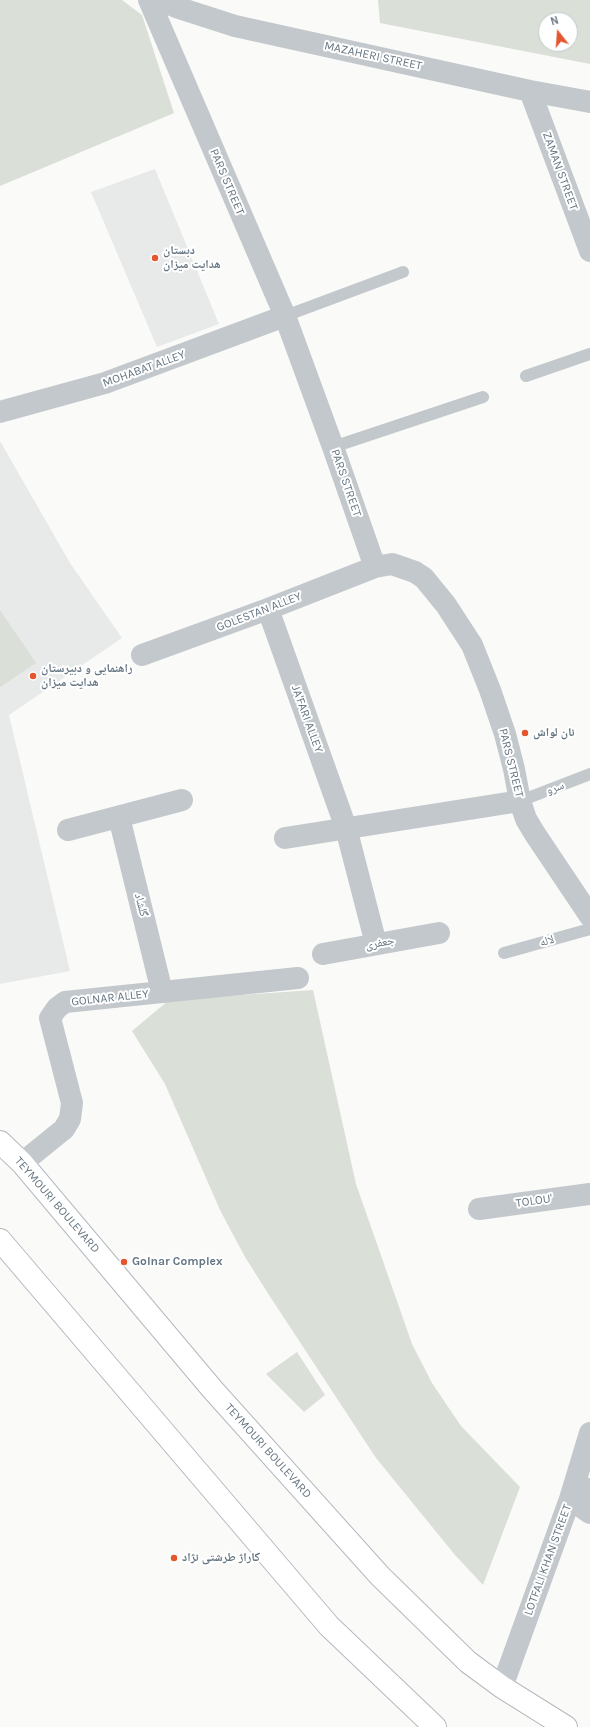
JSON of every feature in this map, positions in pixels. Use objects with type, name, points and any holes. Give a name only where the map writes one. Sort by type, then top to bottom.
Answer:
[{"type":"main road","name":"TEYMOURI BOULEVARD","points":[[0,1142],[22,1163],[213,1390],[380,1576],[468,1662],[502,1687],[566,1727]]},
{"type":"main road","points":[[0,1240],[329,1626],[432,1726]]},
{"type":"street","name":"PARS STREET","points":[[149,0],[285,316],[375,567],[392,564],[415,572],[424,578],[446,605],[468,639],[490,690],[505,734],[520,801],[526,819],[590,916]]},
{"type":"street","name":"MAZAHERI STREET","points":[[160,0],[176,7],[235,26],[530,91],[590,102]]},
{"type":"street","name":"ZAMAN STREET","points":[[530,91],[590,251]]},
{"type":"street","name":"MOHABAT ALLEY","points":[[0,412],[105,383],[285,316]]},
{"type":"street","name":"GOLESTAN ALLEY","points":[[142,655],[268,610],[375,567]]},
{"type":"street","name":"JA'FARI ALLEY","points":[[268,610],[346,828],[376,944]]},
{"type":"street","points":[[68,830],[182,800]]},
{"type":"street","points":[[285,838],[520,801]]},
{"type":"street","name":"گلشاد","points":[[119,817],[162,992]]},
{"type":"street","name":"جعفری","points":[[322,954],[438,933]]},
{"type":"street","name":"GOLNAR ALLEY","points":[[22,1163],[64,1129],[70,1119],[72,1103],[50,1018],[57,1008],[65,1002],[298,978]]},
{"type":"street","name":"TOLOU'","points":[[479,1209],[590,1194]]},
{"type":"street","name":"LOTFALI KHAN STREET","points":[[502,1687],[570,1499],[590,1433]]},
{"type":"street","points":[[590,1489],[570,1499],[590,1513]]},
{"type":"lane","points":[[285,316],[403,272]]},
{"type":"lane","points":[[526,376],[590,354]]},
{"type":"lane","points":[[333,447],[483,397]]},
{"type":"lane","name":"سرو","points":[[520,801],[590,774]]},
{"type":"lane","name":"لاله","points":[[504,953],[590,929]]},
{"type":"shaded area","points":[[0,0],[122,0],[142,15],[174,113],[0,186]]},
{"type":"shaded area","points":[[378,0],[590,0],[590,64],[380,23]]},
{"type":"shaded area","name":"دبستان هدایت میزان","points":[[155,169],[219,324],[157,347],[91,192]]},
{"type":"shaded area","name":"راهنمایی و دبیرستان هدایت میزان","points":[[0,441],[70,563],[122,638],[9,715],[70,971],[0,984]]},
{"type":"shaded area","points":[[0,610],[36,663],[0,687]]},
{"type":"shaded area","points":[[313,990],[356,1184],[412,1344],[432,1383],[461,1426],[520,1487],[483,1585],[455,1555],[376,1458],[245,1257],[220,1210],[165,1084],[132,1031],[169,1000]]},
{"type":"shaded area","points":[[297,1352],[325,1395],[304,1412],[266,1374]]},
{"type":"place","name":"دبستان هدایت میزان","points":[[155,258]]},
{"type":"place","name":"راهنمایی و دبیرستان هدایت میزان","points":[[33,676]]},
{"type":"place","name":"نان لواش","points":[[525,733]]},
{"type":"place","name":"Golnar Complex","points":[[124,1262]]},
{"type":"place","name":"گاراژ طرشتی نژاد","points":[[174,1558]]}]
